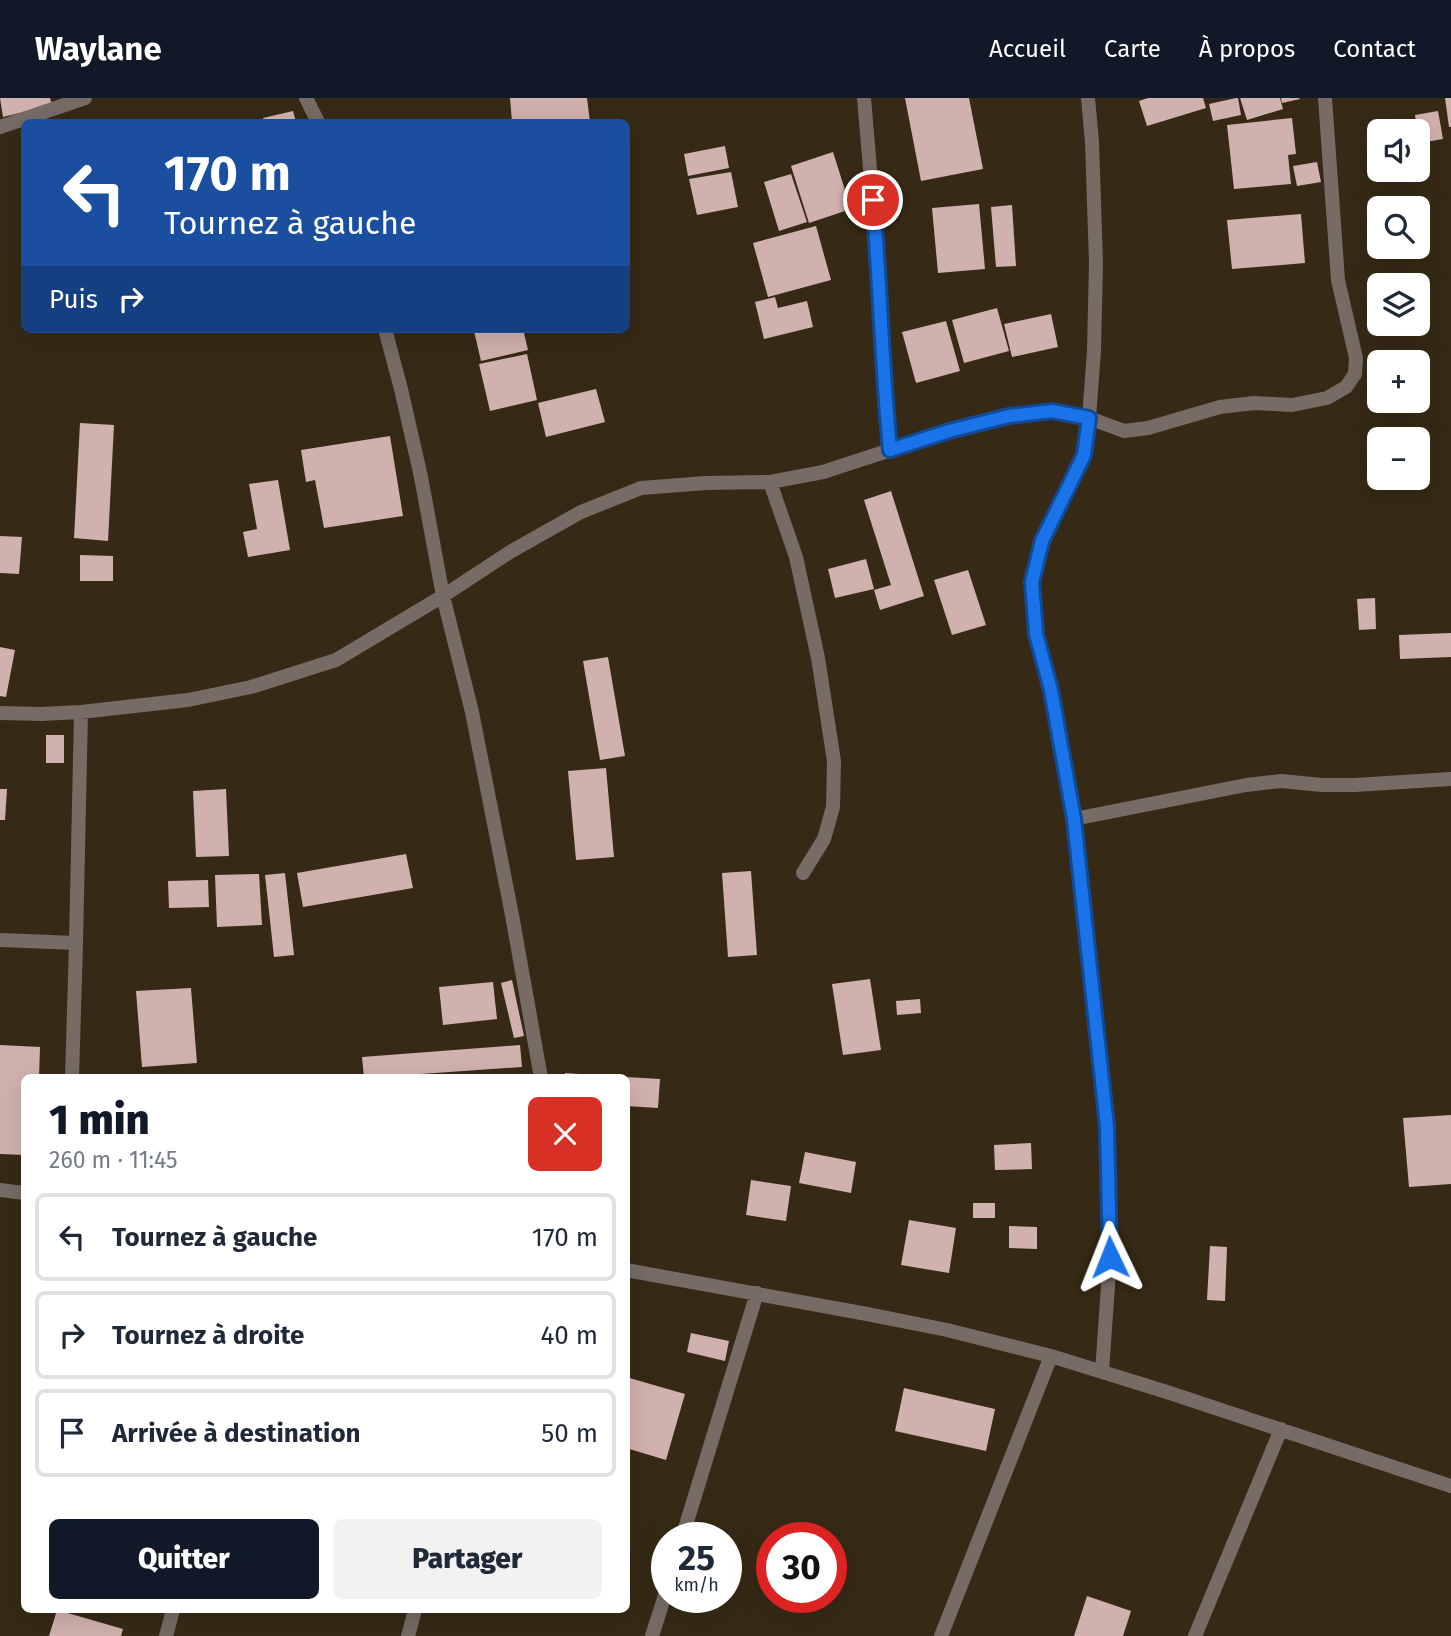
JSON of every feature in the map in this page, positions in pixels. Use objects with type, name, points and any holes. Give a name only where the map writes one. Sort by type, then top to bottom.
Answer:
[{"type":"street","points":[[23,119],[85,98]]},
{"type":"street","points":[[306,98],[316,119]]},
{"type":"street","points":[[864,98],[890,450]]},
{"type":"street","points":[[1088,98],[1096,262],[1089,418],[1084,455],[1042,541],[1032,582],[1036,634],[1051,690],[1074,819],[1107,1127],[1110,1257],[1102,1372]]},
{"type":"street","points":[[0,713],[81,712],[188,700],[251,687],[336,660],[510,552],[581,512],[640,488],[770,482],[824,472],[949,431],[1009,416],[1052,411],[1089,418],[1124,431],[1148,428],[1220,407],[1254,403],[1292,405],[1327,398],[1346,387],[1355,374],[1356,358],[1338,280],[1325,98]]},
{"type":"street","points":[[0,127],[21,120]]},
{"type":"street","points":[[386,333],[421,477],[443,596],[474,726],[540,1074]]},
{"type":"street","points":[[770,482],[796,557],[818,658],[834,761],[833,807],[824,839],[803,873]]},
{"type":"street","points":[[72,1074],[81,712]]},
{"type":"street","points":[[1074,819],[1247,785],[1281,782],[1355,785],[1451,779]]},
{"type":"street","points":[[0,940],[76,943]]},
{"type":"street","points":[[0,1190],[21,1193]]},
{"type":"street","points":[[630,1271],[947,1331],[1051,1356],[1451,1486]]},
{"type":"street","points":[[687,1522],[757,1293]]},
{"type":"street","points":[[941,1636],[1051,1356]]},
{"type":"street","points":[[1195,1636],[1281,1429]]},
{"type":"street","points":[[166,1636],[172,1613]]},
{"type":"street","points":[[408,1636],[414,1613]]},
{"type":"street","points":[[652,1636],[659,1613]]},
{"type":"building","points":[[0,98],[50,98],[52,105],[3,117]]},
{"type":"building","points":[[510,98],[587,98],[590,119],[512,119]]},
{"type":"building","points":[[905,98],[969,98],[983,169],[921,181]]},
{"type":"building","points":[[1148,98],[1203,98],[1206,108],[1147,126],[1139,101]]},
{"type":"building","points":[[1238,98],[1241,115],[1213,121],[1209,104]]},
{"type":"building","points":[[1240,98],[1280,98],[1283,109],[1247,120]]},
{"type":"building","points":[[1281,98],[1299,98],[1300,99],[1282,103]]},
{"type":"building","points":[[1445,98],[1451,98],[1451,127],[1449,127]]},
{"type":"building","points":[[293,111],[295,119],[263,119]]},
{"type":"building","points":[[1438,111],[1443,139],[1430,141],[1430,119],[1416,119],[1415,115]]},
{"type":"building","points":[[1292,118],[1296,154],[1288,155],[1291,184],[1234,189],[1227,125]]},
{"type":"building","points":[[725,146],[729,168],[688,176],[684,154]]},
{"type":"building","points":[[833,152],[851,209],[809,223],[791,166]]},
{"type":"building","points":[[1317,162],[1321,182],[1297,186],[1293,166]]},
{"type":"building","points":[[731,172],[738,207],[697,215],[689,179]]},
{"type":"building","points":[[791,174],[807,222],[779,231],[764,182]]},
{"type":"building","points":[[979,204],[985,269],[938,273],[932,208]]},
{"type":"building","points":[[1012,205],[1016,266],[996,267],[991,207]]},
{"type":"building","points":[[1301,214],[1305,263],[1232,269],[1227,220]]},
{"type":"building","points":[[816,226],[831,280],[768,297],[753,243]]},
{"type":"building","points":[[775,297],[778,308],[807,301],[813,327],[764,339],[755,302]]},
{"type":"building","points":[[997,308],[1009,351],[964,363],[952,320]]},
{"type":"building","points":[[1051,314],[1058,347],[1012,357],[1004,324]]},
{"type":"building","points":[[946,321],[960,371],[916,383],[902,332]]},
{"type":"building","points":[[474,333],[524,333],[528,350],[481,361]]},
{"type":"building","points":[[527,354],[537,400],[490,411],[479,364]]},
{"type":"building","points":[[596,389],[605,422],[546,437],[538,403]]},
{"type":"building","points":[[80,423],[114,425],[108,541],[74,538]]},
{"type":"building","points":[[390,436],[403,516],[324,528],[315,480],[306,482],[301,450]]},
{"type":"building","points":[[278,480],[290,550],[248,557],[243,532],[257,529],[249,484]]},
{"type":"building","points":[[891,491],[924,596],[880,610],[874,590],[891,585],[864,500]]},
{"type":"building","points":[[0,536],[22,537],[19,574],[0,573]]},
{"type":"building","points":[[80,555],[113,556],[113,581],[80,581]]},
{"type":"building","points":[[866,559],[874,589],[835,598],[828,569]]},
{"type":"building","points":[[968,570],[986,625],[952,635],[934,580]]},
{"type":"building","points":[[1375,598],[1376,629],[1359,630],[1357,599]]},
{"type":"building","points":[[1451,633],[1451,657],[1400,659],[1399,635]]},
{"type":"building","points":[[0,647],[15,650],[6,697],[0,696]]},
{"type":"building","points":[[608,657],[625,756],[600,760],[583,661]]},
{"type":"building","points":[[46,735],[64,735],[64,763],[46,763]]},
{"type":"building","points":[[606,768],[614,857],[576,860],[568,771]]},
{"type":"building","points":[[0,789],[7,789],[5,820],[0,820]]},
{"type":"building","points":[[226,789],[229,856],[196,857],[193,791]]},
{"type":"building","points":[[406,854],[413,888],[303,907],[297,873]]},
{"type":"building","points":[[751,871],[757,955],[728,957],[722,873]]},
{"type":"building","points":[[285,873],[294,955],[274,957],[265,875]]},
{"type":"building","points":[[259,874],[262,925],[217,927],[215,875]]},
{"type":"building","points":[[208,880],[209,907],[169,908],[168,881]]},
{"type":"building","points":[[870,979],[881,1050],[843,1055],[832,984]]},
{"type":"building","points":[[512,980],[524,1036],[514,1038],[501,983]]},
{"type":"building","points":[[493,982],[497,1019],[443,1025],[439,987]]},
{"type":"building","points":[[191,988],[197,1063],[142,1067],[136,991]]},
{"type":"building","points":[[920,999],[921,1013],[897,1015],[896,1001]]},
{"type":"building","points":[[0,1045],[40,1047],[39,1074],[21,1074],[21,1155],[0,1154]]},
{"type":"building","points":[[520,1045],[522,1067],[421,1074],[364,1074],[362,1057]]},
{"type":"building","points":[[630,1077],[660,1079],[658,1108],[630,1106]]},
{"type":"building","points":[[1451,1115],[1451,1184],[1409,1187],[1403,1118]]},
{"type":"building","points":[[1031,1143],[1032,1169],[995,1170],[994,1145]]},
{"type":"building","points":[[805,1152],[856,1162],[851,1193],[799,1183]]},
{"type":"building","points":[[751,1180],[791,1186],[786,1221],[746,1215]]},
{"type":"building","points":[[973,1203],[995,1203],[995,1218],[973,1218]]},
{"type":"building","points":[[909,1220],[956,1228],[949,1273],[901,1265]]},
{"type":"building","points":[[1009,1226],[1037,1227],[1037,1249],[1009,1248]]},
{"type":"building","points":[[1210,1246],[1227,1247],[1225,1301],[1207,1300]]},
{"type":"building","points":[[691,1333],[729,1341],[725,1361],[687,1352]]},
{"type":"building","points":[[630,1378],[685,1394],[666,1460],[630,1449]]},
{"type":"building","points":[[904,1388],[995,1409],[986,1451],[895,1431]]},
{"type":"building","points":[[1087,1596],[1131,1611],[1123,1636],[1074,1636]]},
{"type":"building","points":[[56,1613],[67,1613],[123,1629],[121,1636],[49,1636]]},
{"type":"route","points":[[873,200],[890,450],[1009,416],[1052,411],[1089,418],[1084,455],[1042,541],[1032,582],[1036,634],[1051,690],[1074,819],[1107,1127],[1110,1257]]}]
